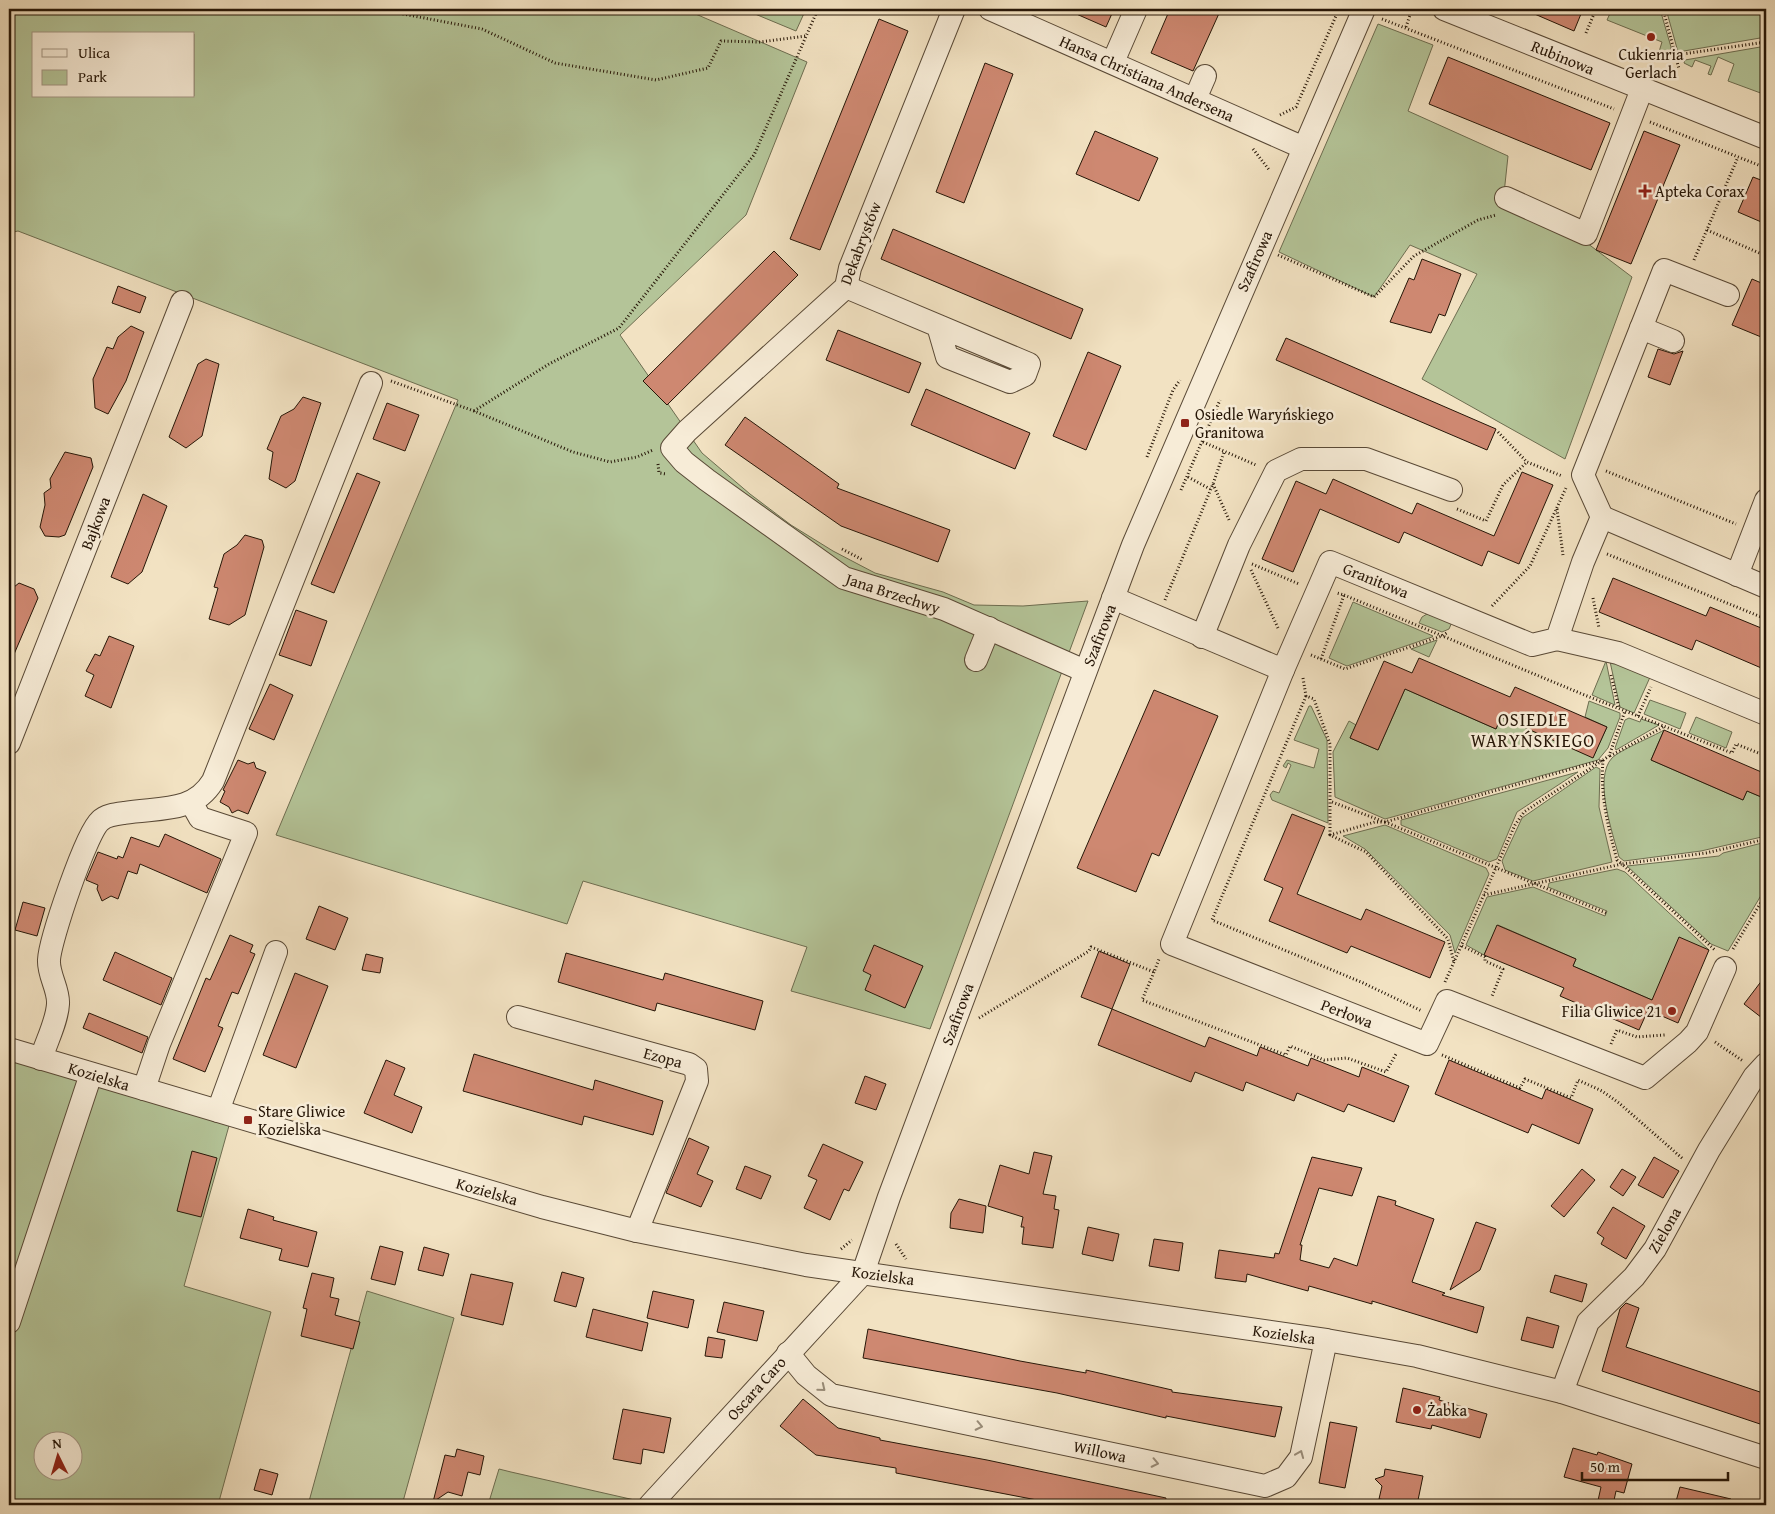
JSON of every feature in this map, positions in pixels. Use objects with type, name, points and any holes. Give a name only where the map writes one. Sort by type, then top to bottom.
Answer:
[{"type":"street","name":"Dekabrystów","points":[[672,448],[687,431],[846,287],[850,268],[954,9]]},
{"type":"street","name":"Hansa Christiana Andersena","points":[[990,9],[1304,148]]},
{"type":"street","points":[[1113,62],[1136,9]]},
{"type":"street","name":"Szafirowa","points":[[863,1272],[889,1197],[1140,528],[1364,9]]},
{"type":"street","name":"Rubinowa","points":[[1444,9],[1766,138]]},
{"type":"street","points":[[1195,99],[1205,76]]},
{"type":"street","points":[[1504,206],[1586,234],[1642,89]]},
{"type":"street","points":[[1728,295],[1664,270],[1583,476],[1602,517],[1766,588]]},
{"type":"street","points":[[846,287],[938,326]]},
{"type":"street","name":"Bajkowa","points":[[9,744],[182,302]]},
{"type":"street","points":[[1641,328],[1673,341]]},
{"type":"street","points":[[41,1059],[58,1004],[49,968],[51,950],[81,854],[92,831],[100,820],[111,815],[180,806],[206,793],[213,781],[371,384]]},
{"type":"street","name":"Jana Brzechwy","points":[[672,448],[684,462],[707,480],[844,578],[944,609],[1085,671]]},
{"type":"street","points":[[1202,637],[1239,545],[1276,471],[1301,459],[1366,459],[1451,490]]},
{"type":"street","points":[[1737,575],[1766,500]]},
{"type":"street","points":[[1556,639],[1583,562],[1602,517]]},
{"type":"street","name":"Granitowa","points":[[1293,672],[1330,562],[1532,645],[1556,639],[1618,652],[1766,714]]},
{"type":"street","points":[[1113,598],[1202,637],[1293,672],[1172,944]]},
{"type":"street","points":[[976,660],[989,628]]},
{"type":"street","points":[[144,1089],[159,1044],[246,833],[200,818],[191,802]]},
{"type":"street","name":"Perłowa","points":[[1172,944],[1427,1044],[1446,1001],[1645,1078],[1688,1042],[1697,1032],[1726,958]]},
{"type":"street","points":[[218,1111],[276,952]]},
{"type":"street","name":"Ezopa","points":[[518,1017],[689,1064],[696,1069],[697,1081],[637,1231]]},
{"type":"street","name":"Kozielska","points":[[9,1049],[542,1207],[637,1231],[722,1250],[1326,1340],[1461,1366],[1562,1392],[1766,1458]]},
{"type":"street","name":"Zielona","points":[[1562,1392],[1588,1322],[1634,1277],[1655,1248],[1710,1150],[1754,1077],[1766,1064]]},
{"type":"street","points":[[9,1322],[91,1074]]},
{"type":"street","name":"Oscara Caro","points":[[650,1505],[863,1272]]},
{"type":"street","name":"Willowa","points":[[788,1353],[806,1375],[831,1395],[1265,1486],[1286,1476],[1301,1457],[1326,1340]]},
{"type":"path","points":[[386,9],[398,14],[482,28],[555,63],[656,80],[708,68],[722,42],[760,42],[806,36]]},
{"type":"path","points":[[474,411],[549,364],[618,328],[754,155],[818,9]]},
{"type":"path","points":[[1279,115],[1296,106],[1339,9]]},
{"type":"path","points":[[1412,9],[1406,26],[1766,168]]},
{"type":"path","points":[[1586,33],[1596,9]]},
{"type":"path","points":[[1663,9],[1679,69]]},
{"type":"path","points":[[1676,55],[1766,42]]},
{"type":"path","points":[[1251,146],[1271,169],[1268,176]]},
{"type":"path","points":[[1686,279],[1738,157]]},
{"type":"path","points":[[1275,254],[1374,297],[1414,256],[1504,206]]},
{"type":"path","points":[[1707,230],[1766,256]]},
{"type":"path","points":[[371,384],[375,375],[474,411],[573,452],[610,462],[637,457],[656,448],[672,448]]},
{"type":"path","points":[[1488,609],[1530,566],[1566,488],[1565,477],[1528,462],[1498,432]]},
{"type":"path","points":[[1203,442],[1258,465]]},
{"type":"path","points":[[1162,607],[1213,484],[1224,452]]},
{"type":"path","points":[[1486,521],[1502,485],[1528,462]]},
{"type":"path","points":[[1603,470],[1755,527]]},
{"type":"path","points":[[1188,478],[1210,488]]},
{"type":"path","points":[[1213,484],[1232,526]]},
{"type":"path","points":[[1557,508],[1563,557]]},
{"type":"path","points":[[1622,559],[1766,620]]},
{"type":"path","points":[[1283,635],[1247,562],[1308,588]]},
{"type":"path","points":[[1334,593],[1344,595],[1625,712],[1732,753],[1736,744],[1766,756]]},
{"type":"path","points":[[1321,659],[1344,595]]},
{"type":"path","points":[[1593,597],[1601,636]]},
{"type":"path","points":[[1310,654],[1345,669],[1442,636]]},
{"type":"path","points":[[1293,672],[1306,696],[1314,699],[1330,744],[1332,802],[1330,835]]},
{"type":"path","points":[[1611,675],[1619,708]]},
{"type":"path","points":[[1638,716],[1647,695]]},
{"type":"path","points":[[1306,696],[1212,920],[1428,1012]]},
{"type":"path","points":[[1609,756],[1625,712]]},
{"type":"path","points":[[1443,986],[1515,825],[1524,812],[1609,756],[1665,726]]},
{"type":"path","points":[[1330,835],[1375,822],[1385,822],[1603,760]]},
{"type":"path","points":[[1603,760],[1601,780],[1603,806],[1617,860],[1726,958],[1766,894]]},
{"type":"path","points":[[1332,802],[1606,913]]},
{"type":"path","points":[[1330,835],[1366,852],[1448,939],[1454,963]]},
{"type":"path","points":[[1484,895],[1622,864],[1706,853],[1766,839]]},
{"type":"path","points":[[1172,944],[1159,960],[1142,1000],[1286,1055],[1290,1046],[1324,1060],[1347,1058],[1386,1072],[1394,1054],[1402,1057]]},
{"type":"path","points":[[1462,946],[1485,957],[1485,962],[1503,969],[1490,1000]]},
{"type":"path","points":[[976,1020],[1089,951],[1091,947],[1154,972]]},
{"type":"path","points":[[1607,1051],[1617,1030],[1637,1037],[1668,1034]]},
{"type":"path","points":[[1712,1040],[1744,1062]]},
{"type":"path","points":[[1433,1052],[1520,1088],[1525,1080],[1571,1098],[1578,1080],[1602,1091],[1686,1162]]},
{"type":"path","points":[[894,1237],[900,1252],[909,1261]]},
{"type":"path","points":[[832,1252],[841,1249],[853,1238]]},
{"type":"green space","points":[[9,9],[684,9],[807,62],[746,215],[620,335],[702,453],[750,494],[791,525],[833,551],[875,573],[943,592],[974,605],[1023,606],[1088,601],[930,1029],[791,991],[807,947],[583,881],[567,924],[276,835],[458,400],[18,231],[9,233]]},
{"type":"green space","points":[[743,9],[806,9],[796,31]]},
{"type":"green space","points":[[1612,9],[1660,9],[1671,47],[1670,54],[1658,55],[1662,42],[1607,20]]},
{"type":"green space","points":[[1666,9],[1766,9],[1766,37],[1678,52]]},
{"type":"green space","points":[[1378,24],[1433,45],[1408,111],[1508,156],[1503,203],[1579,237],[1632,277],[1565,459],[1422,379],[1477,274],[1410,245],[1374,297],[1279,252]]},
{"type":"green space","points":[[1766,46],[1766,95],[1728,81],[1734,64],[1718,57],[1711,75],[1708,74],[1711,66],[1695,60],[1692,67],[1684,63],[1685,60]]},
{"type":"green space","points":[[1353,602],[1433,636],[1347,666],[1329,658]]},
{"type":"green space","points":[[1427,614],[1452,622],[1449,629],[1442,632],[1419,623],[1422,617]]},
{"type":"green space","points":[[1437,640],[1429,657],[1411,649]]},
{"type":"green space","points":[[1609,657],[1651,675],[1634,713],[1620,707]]},
{"type":"green space","points":[[1606,661],[1615,705],[1592,695]]},
{"type":"green space","points":[[1405,689],[1496,729],[1501,717],[1593,757],[1607,727],[1585,717],[1589,701],[1620,713],[1620,717],[1608,748],[1598,760],[1385,819],[1335,797],[1333,752],[1349,721],[1356,725],[1350,738],[1378,750]]},
{"type":"green space","points":[[1650,700],[1686,713],[1680,729],[1644,714]]},
{"type":"green space","points":[[1309,706],[1311,706],[1327,740],[1328,823],[1272,800],[1270,795],[1273,791],[1279,793],[1291,765],[1288,763],[1286,768],[1283,766],[1287,760],[1314,768],[1319,749],[1294,740]]},
{"type":"green space","points":[[1696,717],[1732,732],[1726,748],[1689,733]]},
{"type":"green space","points":[[1629,718],[1640,722],[1641,719],[1659,725],[1616,750],[1615,748],[1625,720]]},
{"type":"green space","points":[[1664,730],[1651,760],[1743,800],[1747,791],[1766,799],[1766,836],[1701,851],[1624,861],[1619,857],[1609,821],[1604,792],[1604,779],[1607,767],[1616,755]]},
{"type":"green space","points":[[1596,767],[1600,769],[1599,807],[1612,862],[1533,881],[1505,870],[1502,861],[1522,818]]},
{"type":"green space","points":[[1578,772],[1517,812],[1497,859],[1489,862],[1401,825],[1401,820]]},
{"type":"green space","points":[[1385,825],[1486,868],[1489,874],[1455,953],[1450,935],[1365,849],[1343,836]]},
{"type":"green space","points":[[1766,842],[1766,887],[1728,951],[1711,944],[1627,866],[1719,856],[1723,853]]},
{"type":"green space","points":[[1617,869],[1625,872],[1709,950],[1652,1000],[1573,966],[1576,959],[1498,925],[1484,955],[1466,945],[1487,897],[1533,887],[1605,916],[1607,911],[1548,887],[1549,883]]},
{"type":"green space","points":[[9,1049],[232,1115],[184,1286],[271,1312],[218,1505],[9,1505]]},
{"type":"green space","points":[[367,1291],[454,1318],[402,1505],[308,1505]]},
{"type":"green space","points":[[499,1469],[639,1501],[635,1505],[488,1505]]},
{"type":"building","points":[[1065,9],[1114,9],[1106,27]]},
{"type":"building","points":[[1170,9],[1221,9],[1193,71],[1151,53]]},
{"type":"building","points":[[1523,9],[1583,9],[1574,31]]},
{"type":"building","points":[[879,19],[908,31],[820,250],[790,239]]},
{"type":"building","points":[[1448,57],[1610,123],[1591,170],[1429,104]]},
{"type":"building","points":[[985,63],[1013,74],[964,203],[936,192]]},
{"type":"building","points":[[1095,131],[1158,158],[1139,201],[1076,174]]},
{"type":"building","points":[[1644,131],[1680,145],[1631,264],[1596,250]]},
{"type":"building","points":[[1753,177],[1766,182],[1766,224],[1738,212]]},
{"type":"building","points":[[893,229],[1083,309],[1071,339],[881,259]]},
{"type":"building","points":[[774,251],[798,275],[667,405],[643,381]]},
{"type":"building","points":[[1422,259],[1461,274],[1445,316],[1439,314],[1431,333],[1390,322],[1409,278],[1414,280]]},
{"type":"building","points":[[1752,279],[1766,285],[1766,339],[1732,325]]},
{"type":"building","points":[[118,286],[146,297],[140,313],[112,303]]},
{"type":"building","points":[[131,326],[144,332],[126,381],[108,414],[95,408],[93,379],[107,347],[113,349],[118,337]]},
{"type":"building","points":[[838,330],[921,363],[909,393],[826,360]]},
{"type":"building","points":[[1286,338],[1496,429],[1487,450],[1276,360]]},
{"type":"building","points":[[1658,349],[1674,354],[1683,351],[1670,385],[1648,377]]},
{"type":"building","points":[[1088,352],[1121,366],[1086,450],[1053,436]]},
{"type":"building","points":[[206,359],[219,364],[202,436],[186,448],[169,437],[198,364]]},
{"type":"building","points":[[926,389],[1030,433],[1015,469],[911,425]]},
{"type":"building","points":[[303,397],[321,403],[295,481],[286,488],[269,479],[273,452],[267,449],[281,416],[294,409]]},
{"type":"building","points":[[387,403],[419,415],[405,451],[373,439]]},
{"type":"building","points":[[745,417],[839,484],[837,488],[950,530],[938,562],[841,526],[725,445]]},
{"type":"building","points":[[65,452],[91,458],[93,467],[65,535],[59,537],[45,536],[40,527],[45,505],[44,493],[51,488],[50,479]]},
{"type":"building","points":[[1522,472],[1553,485],[1519,564],[1488,551],[1482,566],[1404,532],[1399,543],[1320,509],[1293,572],[1262,559],[1296,481],[1326,494],[1333,479],[1412,514],[1417,503],[1494,536]]},
{"type":"building","points":[[357,473],[380,482],[334,593],[311,584]]},
{"type":"building","points":[[143,494],[167,506],[142,572],[128,584],[111,577]]},
{"type":"building","points":[[245,535],[262,540],[264,547],[245,615],[229,625],[209,619],[218,588],[214,587],[224,554],[237,545]]},
{"type":"building","points":[[1613,578],[1706,616],[1710,607],[1766,630],[1766,670],[1696,640],[1692,650],[1599,612]]},
{"type":"building","points":[[19,583],[34,589],[38,598],[9,666],[9,591]]},
{"type":"building","points":[[296,610],[327,621],[311,666],[279,655]]},
{"type":"building","points":[[109,636],[134,646],[111,708],[85,696],[94,675],[86,671],[95,654],[100,656]]},
{"type":"building","points":[[1419,658],[1510,697],[1515,687],[1607,727],[1593,758],[1501,717],[1496,729],[1405,689],[1378,750],[1350,738],[1384,661],[1412,673]]},
{"type":"building","points":[[270,684],[293,695],[274,740],[249,729]]},
{"type":"building","points":[[1154,690],[1218,716],[1159,856],[1152,853],[1136,892],[1077,868]]},
{"type":"building","points":[[1664,730],[1766,774],[1766,799],[1747,791],[1743,800],[1651,760]]},
{"type":"building","points":[[238,760],[248,764],[254,762],[256,768],[266,772],[248,814],[238,810],[232,813],[229,807],[220,802],[225,791],[223,790]]},
{"type":"building","points":[[1292,814],[1325,827],[1297,894],[1361,920],[1366,909],[1445,942],[1430,978],[1351,946],[1347,953],[1269,921],[1283,888],[1264,880]]},
{"type":"building","points":[[165,834],[221,859],[207,893],[140,864],[137,874],[128,871],[118,899],[111,896],[102,901],[97,889],[98,885],[86,880],[98,852],[117,859],[118,856],[123,858],[131,837],[159,847]]},
{"type":"building","points":[[23,902],[45,908],[37,936],[15,930]]},
{"type":"building","points":[[319,906],[348,918],[335,950],[306,939]]},
{"type":"building","points":[[1497,925],[1576,959],[1573,966],[1652,1000],[1679,937],[1709,950],[1678,1023],[1648,1010],[1639,1030],[1560,996],[1564,988],[1484,955]]},
{"type":"building","points":[[230,935],[253,945],[250,952],[255,954],[238,994],[232,992],[218,1026],[223,1028],[205,1072],[173,1059],[206,978],[210,980]]},
{"type":"building","points":[[874,945],[923,966],[905,1008],[865,990],[871,975],[863,971]]},
{"type":"building","points":[[1099,951],[1130,964],[1112,1009],[1081,997]]},
{"type":"building","points":[[115,952],[172,978],[161,1005],[103,980]]},
{"type":"building","points":[[566,953],[663,980],[665,973],[763,1001],[755,1030],[657,1003],[655,1011],[558,982]]},
{"type":"building","points":[[366,954],[383,958],[380,973],[362,970]]},
{"type":"building","points":[[295,973],[328,986],[296,1068],[263,1055]]},
{"type":"building","points":[[1766,975],[1766,1021],[1744,1004]]},
{"type":"building","points":[[1112,1009],[1205,1047],[1209,1037],[1257,1056],[1260,1047],[1308,1066],[1311,1058],[1359,1077],[1362,1067],[1409,1086],[1394,1122],[1348,1104],[1344,1112],[1297,1093],[1294,1101],[1246,1082],[1243,1091],[1195,1072],[1191,1082],[1098,1045]]},
{"type":"building","points":[[89,1013],[148,1037],[142,1053],[83,1028]]},
{"type":"building","points":[[474,1054],[593,1090],[595,1080],[663,1101],[653,1135],[584,1116],[582,1125],[463,1091]]},
{"type":"building","points":[[386,1060],[405,1068],[394,1095],[422,1107],[412,1133],[364,1113]]},
{"type":"building","points":[[1449,1060],[1542,1099],[1546,1089],[1593,1109],[1579,1144],[1532,1124],[1528,1133],[1435,1094]]},
{"type":"building","points":[[865,1076],[886,1084],[876,1110],[855,1103]]},
{"type":"building","points":[[689,1138],[709,1147],[697,1174],[713,1181],[701,1207],[666,1193]]},
{"type":"building","points":[[823,1144],[863,1162],[849,1191],[844,1189],[830,1220],[804,1208],[817,1180],[808,1176]]},
{"type":"building","points":[[192,1151],[217,1158],[201,1217],[177,1211]]},
{"type":"building","points":[[1034,1152],[1052,1156],[1043,1194],[1056,1196],[1054,1209],[1059,1210],[1053,1248],[1022,1244],[1024,1227],[1021,1227],[1023,1217],[988,1206],[1000,1165],[1029,1174]]},
{"type":"building","points":[[1312,1157],[1362,1168],[1352,1196],[1319,1188],[1300,1245],[1302,1245],[1300,1260],[1329,1268],[1334,1258],[1357,1266],[1378,1196],[1396,1201],[1395,1205],[1434,1219],[1412,1282],[1445,1293],[1442,1295],[1484,1307],[1477,1333],[1372,1301],[1372,1304],[1309,1286],[1308,1291],[1247,1274],[1246,1282],[1215,1278],[1219,1250],[1274,1258],[1275,1253],[1279,1254]]},
{"type":"building","points":[[1654,1157],[1679,1171],[1663,1198],[1638,1185]]},
{"type":"building","points":[[745,1166],[771,1176],[761,1199],[736,1189]]},
{"type":"building","points":[[1582,1169],[1595,1180],[1564,1217],[1551,1206]]},
{"type":"building","points":[[1622,1169],[1636,1177],[1623,1196],[1610,1187]]},
{"type":"building","points":[[959,1199],[986,1206],[983,1233],[950,1228],[951,1213]]},
{"type":"building","points":[[1613,1207],[1645,1226],[1626,1259],[1601,1244],[1604,1238],[1597,1233]]},
{"type":"building","points":[[248,1209],[274,1217],[273,1220],[317,1232],[308,1267],[279,1260],[282,1249],[240,1238]]},
{"type":"building","points":[[1476,1222],[1496,1229],[1480,1270],[1450,1290]]},
{"type":"building","points":[[1088,1227],[1119,1234],[1113,1261],[1082,1254]]},
{"type":"building","points":[[1154,1239],[1183,1243],[1179,1271],[1149,1266]]},
{"type":"building","points":[[380,1246],[403,1252],[395,1285],[371,1279]]},
{"type":"building","points":[[424,1247],[449,1254],[443,1276],[418,1270]]},
{"type":"building","points":[[562,1272],[584,1278],[576,1307],[554,1301]]},
{"type":"building","points":[[312,1273],[334,1278],[330,1297],[339,1299],[335,1315],[360,1322],[353,1349],[301,1336],[307,1309],[303,1308]]},
{"type":"building","points":[[471,1274],[513,1283],[503,1325],[461,1315]]},
{"type":"building","points":[[1555,1275],[1587,1284],[1582,1302],[1550,1292]]},
{"type":"building","points":[[653,1291],[694,1300],[688,1328],[647,1318]]},
{"type":"building","points":[[724,1302],[764,1311],[757,1341],[717,1332]]},
{"type":"building","points":[[1626,1303],[1639,1308],[1626,1347],[1766,1394],[1766,1426],[1602,1371],[1620,1309]]},
{"type":"building","points":[[593,1309],[648,1323],[642,1351],[586,1337]]},
{"type":"building","points":[[1527,1317],[1559,1326],[1553,1348],[1521,1340]]},
{"type":"building","points":[[868,1329],[1020,1361],[1086,1373],[1086,1370],[1172,1390],[1172,1392],[1282,1407],[1275,1437],[1166,1416],[1166,1418],[1057,1393],[863,1358]]},
{"type":"building","points":[[708,1337],[725,1340],[722,1358],[705,1356]]},
{"type":"building","points":[[1403,1388],[1440,1397],[1439,1400],[1487,1414],[1480,1438],[1432,1425],[1431,1429],[1396,1422]]},
{"type":"building","points":[[803,1399],[838,1428],[880,1438],[880,1440],[987,1460],[1166,1498],[1165,1505],[1063,1505],[896,1473],[896,1468],[816,1455],[780,1426]]},
{"type":"building","points":[[623,1409],[671,1418],[664,1453],[643,1449],[641,1464],[613,1459]]},
{"type":"building","points":[[1330,1422],[1357,1427],[1345,1488],[1319,1483]]},
{"type":"building","points":[[1573,1448],[1597,1455],[1598,1452],[1632,1464],[1624,1493],[1616,1491],[1613,1505],[1597,1505],[1601,1487],[1564,1477]]},
{"type":"building","points":[[457,1449],[484,1456],[480,1475],[468,1472],[462,1496],[448,1492],[433,1502],[445,1455],[455,1457]]},
{"type":"building","points":[[260,1469],[278,1474],[272,1495],[254,1490]]},
{"type":"building","points":[[1385,1469],[1423,1476],[1417,1505],[1379,1499],[1382,1486],[1375,1479],[1384,1476]]},
{"type":"building","points":[[1680,1487],[1731,1499],[1730,1505],[1675,1505]]},
{"type":"place","name":"Cukienria Gerlach","points":[[1651,37]]},
{"type":"place","name":"Apteka Corax","points":[[1645,191]]},
{"type":"place","name":"Osiedle Waryńskiego Granitowa","points":[[1185,423]]},
{"type":"place","name":"Filia Gliwice 21","points":[[1672,1011]]},
{"type":"place","name":"Stare Gliwice Kozielska","points":[[248,1120]]},
{"type":"place","name":"Żabka","points":[[1417,1410]]},
{"type":"district","name":"OSIEDLE WARYŃSKIEGO","points":[[1533,730]]}]
